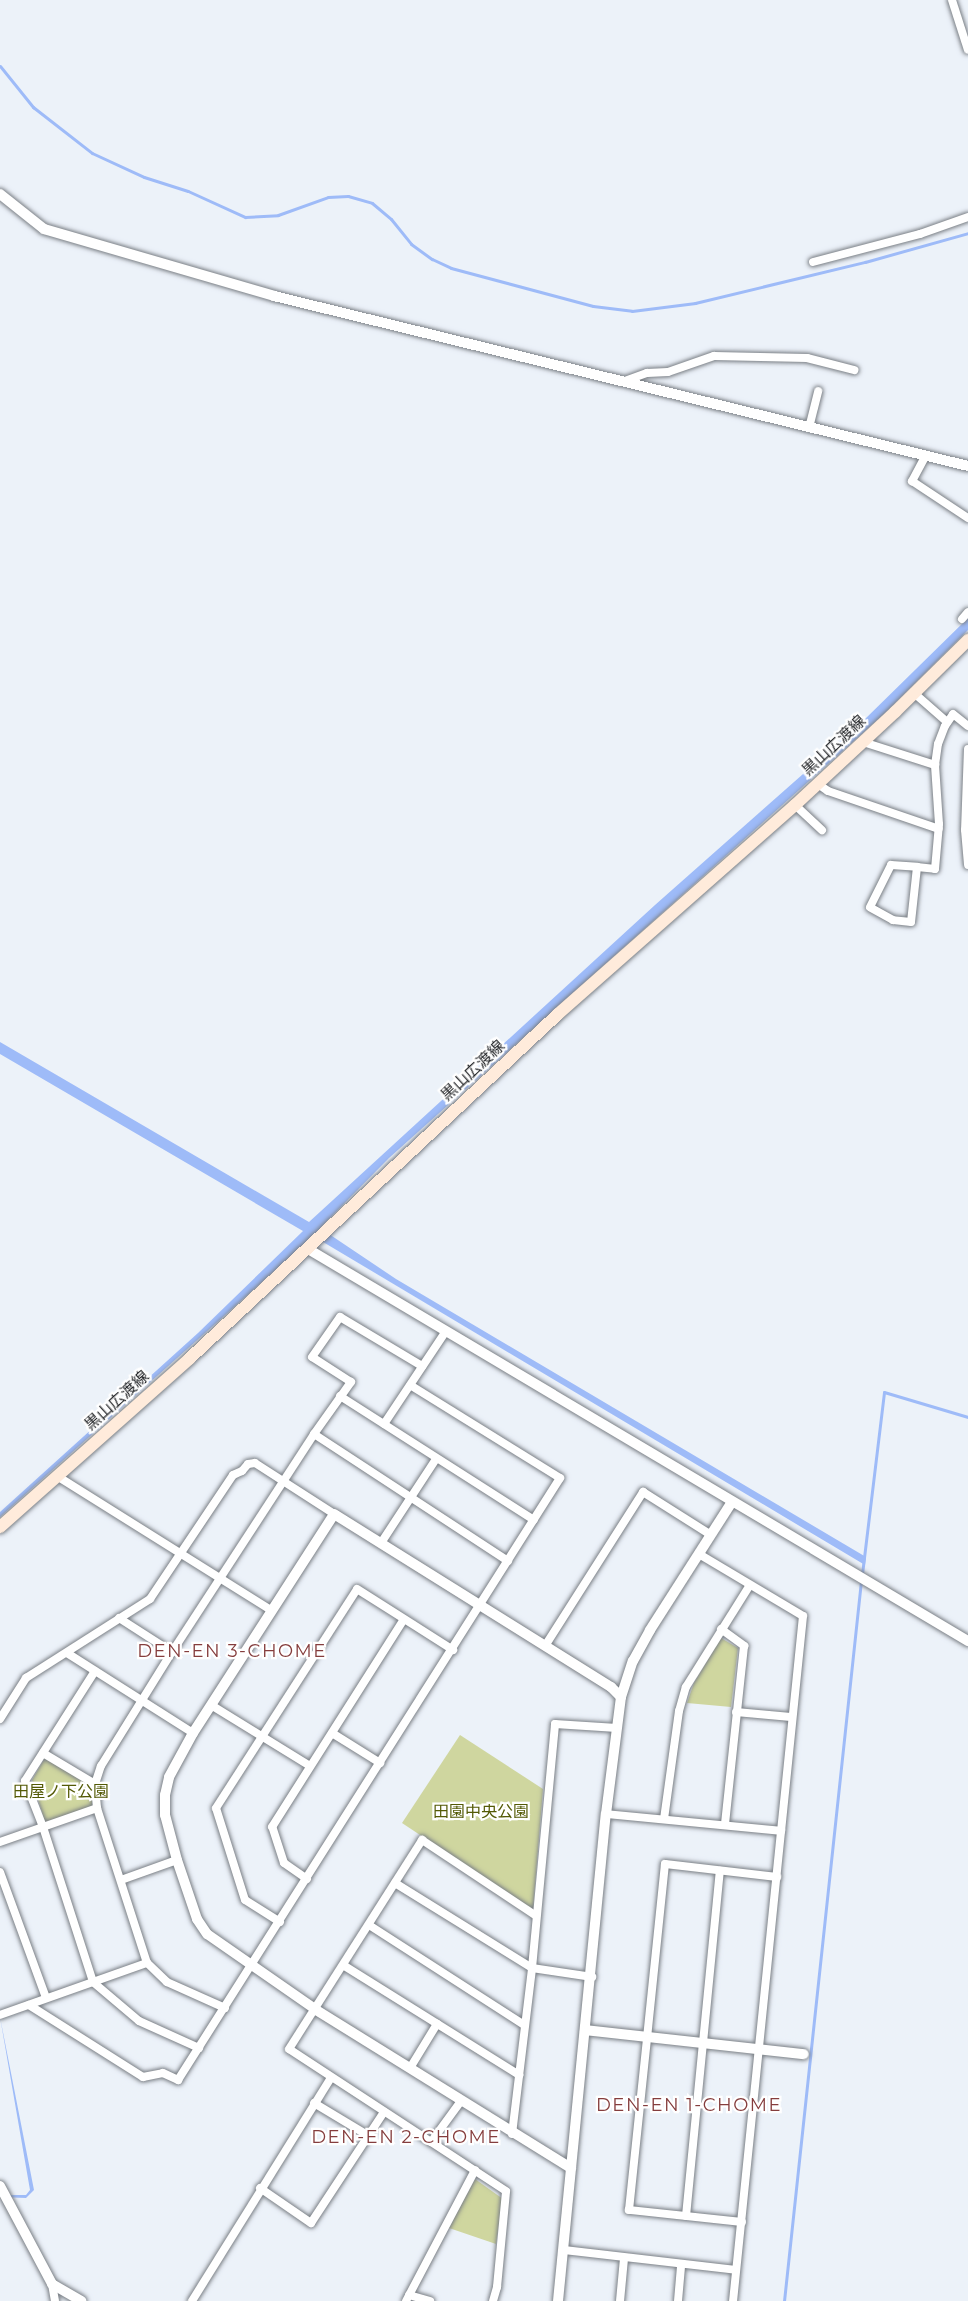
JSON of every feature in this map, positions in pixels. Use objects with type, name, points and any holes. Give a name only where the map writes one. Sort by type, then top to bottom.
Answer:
[{"type":"main road","name":"黒山広渡線","points":[[0,1527],[309,1249],[558,1014],[818,784],[968,640]]},
{"type":"street","points":[[952,0],[968,50]]},
{"type":"street","points":[[0,194],[44,229],[274,296],[968,466]]},
{"type":"street","points":[[813,262],[920,234],[968,217]]},
{"type":"street","points":[[621,382],[647,373],[668,372],[714,356],[807,358],[854,370]]},
{"type":"street","points":[[809,428],[818,391]]},
{"type":"street","points":[[926,455],[912,481],[968,518]]},
{"type":"street","points":[[914,693],[947,722]]},
{"type":"street","points":[[917,867],[911,922],[893,920],[870,908],[891,865],[917,867],[935,869],[939,829],[935,765],[938,744],[953,714],[968,726]]},
{"type":"street","points":[[863,742],[935,765]]},
{"type":"street","points":[[968,748],[965,830],[968,865]]},
{"type":"street","points":[[818,784],[828,791],[939,829]]},
{"type":"street","points":[[795,805],[822,830]]},
{"type":"street","points":[[309,1249],[968,1641]]},
{"type":"street","points":[[225,2008],[167,1982],[147,1963],[97,1808],[95,1784],[101,1766],[171,1652],[314,1434],[351,1382],[312,1357],[340,1317],[422,1366]]},
{"type":"street","points":[[384,1424],[446,1331]]},
{"type":"street","points":[[29,2005],[143,2077],[163,2073],[178,2080],[453,1650],[560,1478],[410,1385]]},
{"type":"street","points":[[340,1396],[534,1520]]},
{"type":"street","points":[[314,1434],[508,1561]]},
{"type":"street","points":[[381,1543],[436,1459]]},
{"type":"street","points":[[0,1719],[26,1678],[150,1599],[233,1475],[242,1472],[248,1464],[255,1463],[480,1607],[611,1687],[621,1697]]},
{"type":"street","points":[[57,1476],[272,1611]]},
{"type":"street","points":[[545,1646],[643,1492],[711,1535]]},
{"type":"street","points":[[558,2301],[592,1977],[606,1814],[621,1697],[633,1661],[732,1502]]},
{"type":"street","points":[[334,1514],[193,1733],[169,1777],[165,1795],[165,1815],[197,1919],[207,1934],[251,1967],[512,2134],[571,2168]]},
{"type":"street","points":[[699,1554],[803,1616],[733,2301]]},
{"type":"street","points":[[664,1819],[683,1696],[698,1664],[750,1585]]},
{"type":"street","points":[[280,1922],[245,1900],[216,1808],[357,1589],[453,1650]]},
{"type":"street","points":[[119,1618],[171,1652]]},
{"type":"street","points":[[306,1879],[284,1863],[272,1827],[404,1619]]},
{"type":"street","points":[[721,1629],[744,1646],[725,1825]]},
{"type":"street","points":[[67,1653],[193,1733]]},
{"type":"street","points":[[95,1671],[25,1781],[43,1827],[93,1982],[139,2021],[199,2048]]},
{"type":"street","points":[[212,1705],[310,1766]]},
{"type":"street","points":[[736,1712],[791,1718]]},
{"type":"street","points":[[512,2134],[532,1968],[535,1915],[555,1724],[617,1728]]},
{"type":"street","points":[[332,1732],[380,1763]]},
{"type":"street","points":[[43,1753],[95,1784]]},
{"type":"street","points":[[0,1842],[97,1808]]},
{"type":"street","points":[[606,1814],[781,1831]]},
{"type":"street","points":[[493,2301],[497,2287],[506,2191],[289,2049],[422,1840],[535,1915]]},
{"type":"street","points":[[121,1880],[177,1860]]},
{"type":"street","points":[[742,2222],[630,2210],[647,2038],[665,1864],[777,1876]]},
{"type":"street","points":[[686,2216],[720,1871]]},
{"type":"street","points":[[0,1872],[46,1998]]},
{"type":"street","points":[[395,1883],[532,1968],[592,1977]]},
{"type":"street","points":[[369,1924],[524,2025]]},
{"type":"street","points":[[0,2015],[147,1963]]},
{"type":"street","points":[[343,1965],[519,2075]]},
{"type":"street","points":[[410,2068],[437,2024]]},
{"type":"street","points":[[585,2030],[804,2054]]},
{"type":"street","points":[[192,2301],[260,2188],[331,2078]]},
{"type":"street","points":[[431,2142],[461,2101]]},
{"type":"street","points":[[314,2103],[369,2136]]},
{"type":"street","points":[[260,2188],[311,2223],[384,2112]]},
{"type":"street","points":[[430,2301],[408,2298],[475,2170]]},
{"type":"street","points":[[1,2187],[51,2284],[55,2301]]},
{"type":"street","points":[[564,2250],[624,2259],[736,2270]]},
{"type":"street","points":[[620,2301],[624,2259]]},
{"type":"street","points":[[678,2301],[681,2264]]},
{"type":"street","points":[[51,2284],[81,2301]]},
{"type":"green space","points":[[721,1638],[738,1648],[731,1707],[687,1703],[694,1683]]},
{"type":"green space","name":"田園中央公園","points":[[460,1735],[543,1789],[533,1910],[402,1823]]},
{"type":"green space","name":"田屋ノ下公園","points":[[46,1756],[92,1786],[92,1807],[45,1822],[32,1780]]},
{"type":"green space","points":[[475,2179],[503,2199],[496,2244],[449,2228]]},
{"type":"water","points":[[968,618],[968,630],[886,712],[389,1158],[320,1228],[396,1279],[866,1557],[865,1565],[313,1236],[0,1517],[0,1512],[198,1333],[303,1231],[0,1054],[0,1042],[309,1222],[655,905],[863,721]]},
{"type":"water","points":[[0,2017],[34,2190],[26,2198],[0,2197],[0,2195],[26,2195],[30,2190]]},
{"type":"waterway","points":[[0,66],[33,107],[92,153],[144,177],[188,191],[245,217],[278,215],[328,197],[348,196],[372,203],[391,219],[411,244],[432,259],[451,268],[593,306],[632,311],[695,303],[865,262],[968,233]]},
{"type":"waterway","points":[[862,1574],[884,1392],[968,1417]]},
{"type":"waterway","points":[[784,2301],[861,1581]]},
{"type":"district","name":"DEN-EN 3-CHOME","points":[[232,1651]]},
{"type":"district","name":"DEN-EN 1-CHOME","points":[[689,2105]]},
{"type":"district","name":"DEN-EN 2-CHOME","points":[[406,2137]]}]
